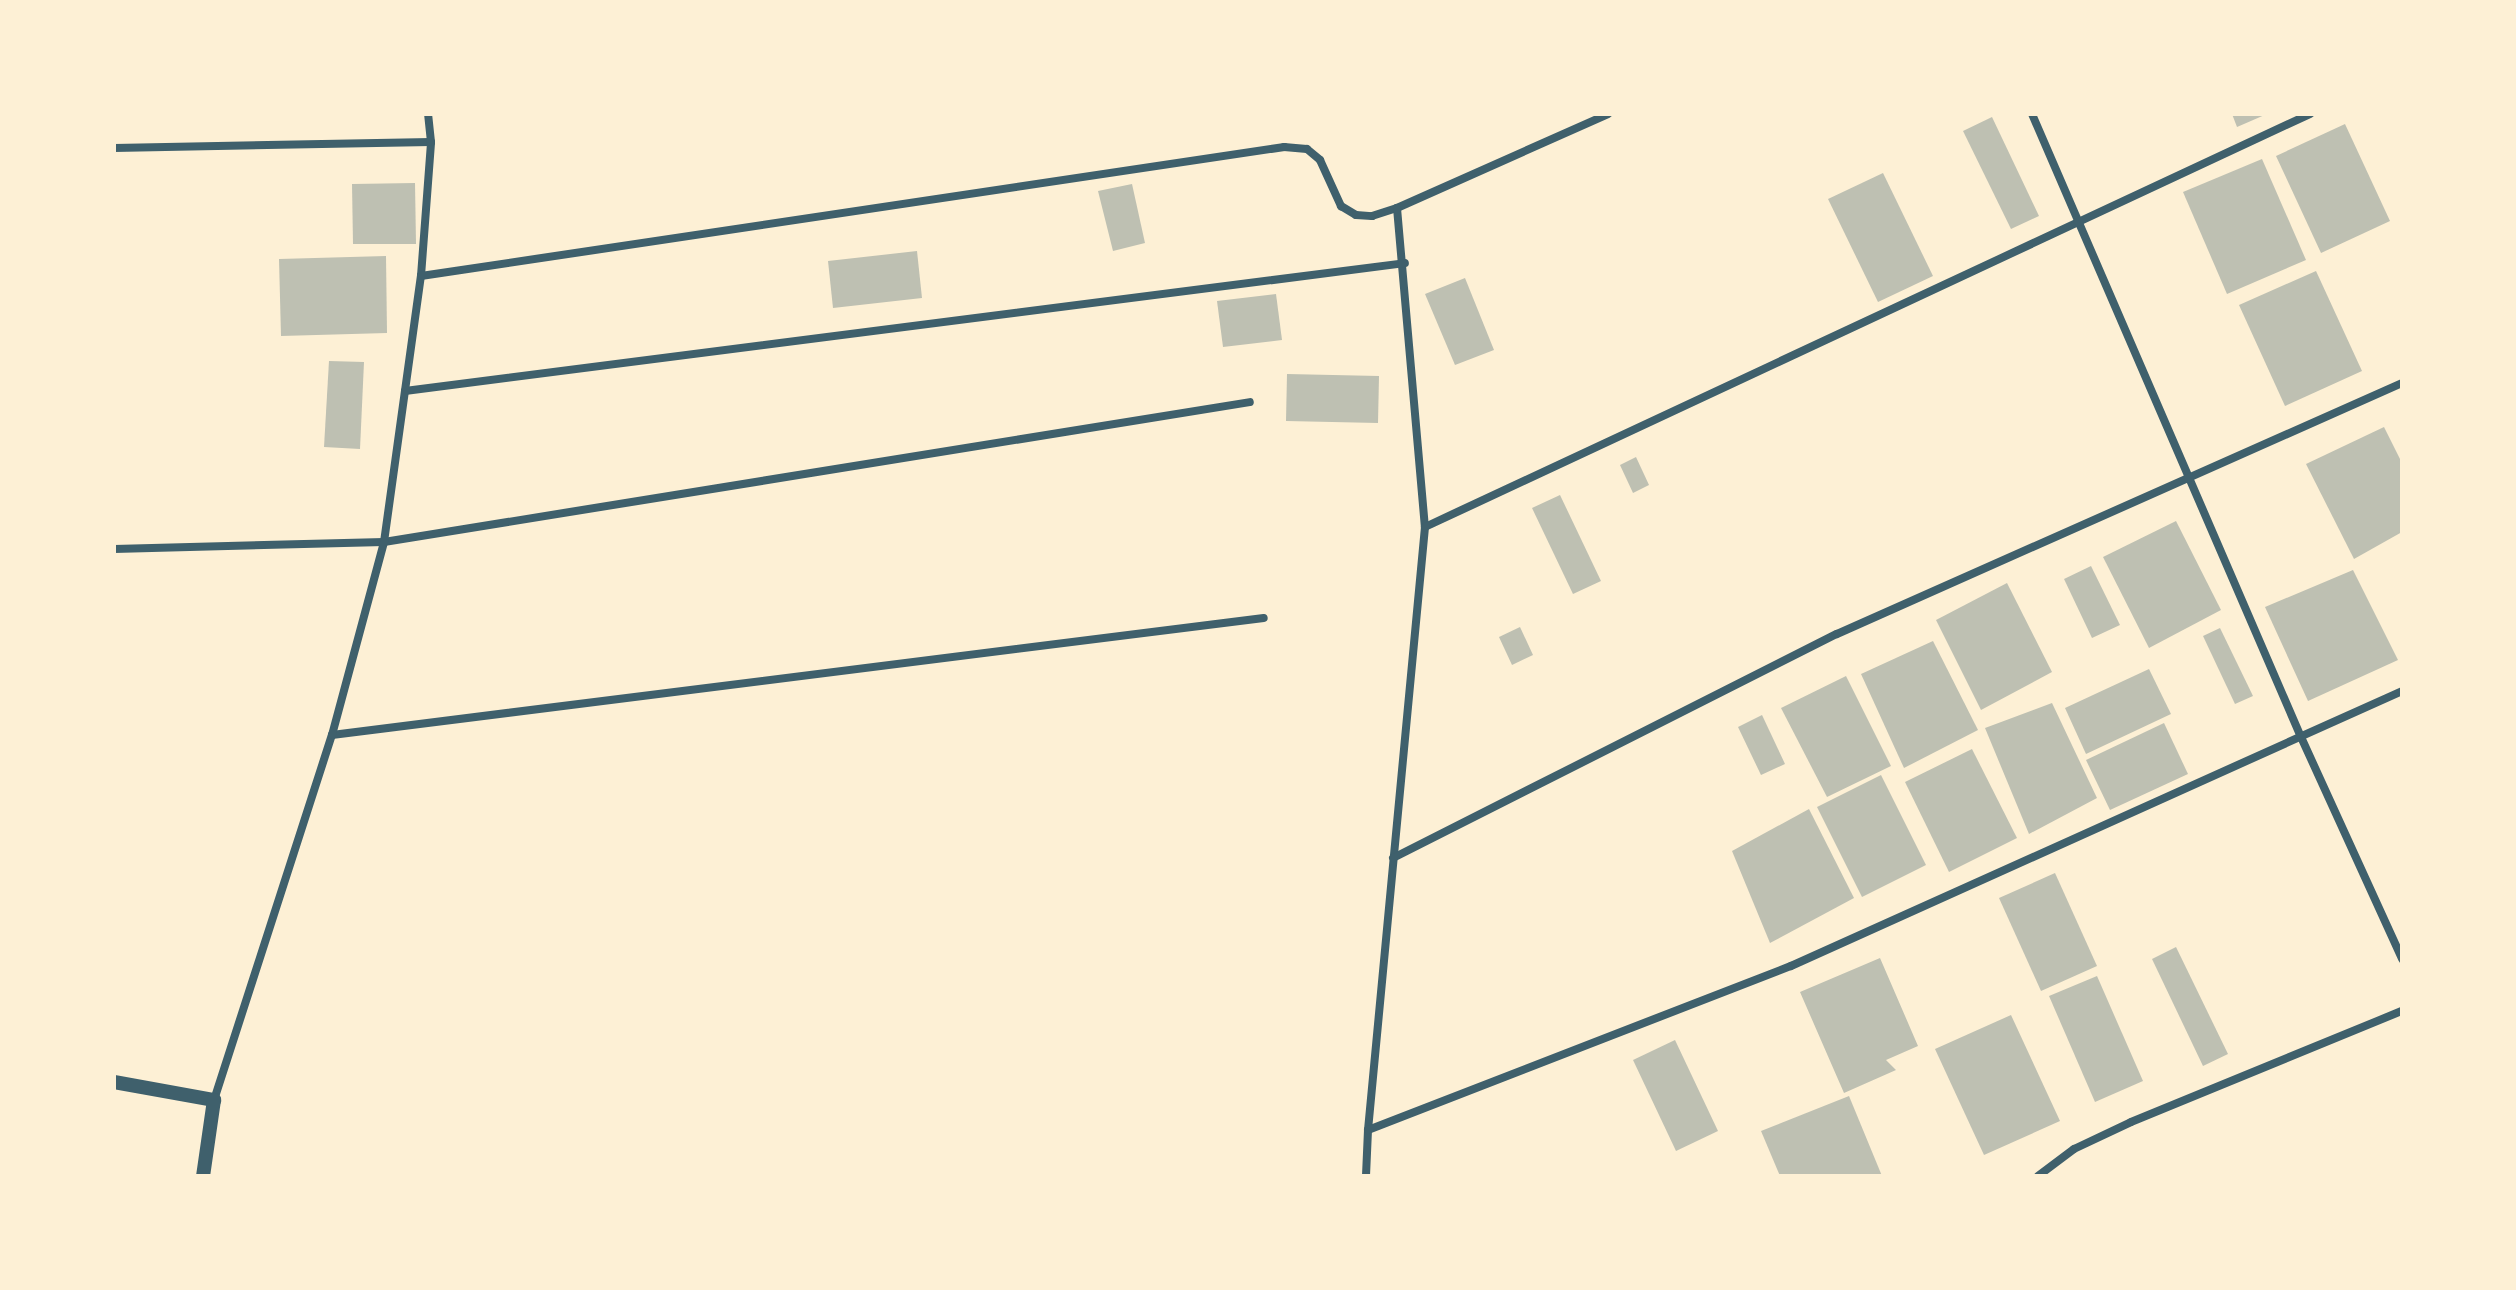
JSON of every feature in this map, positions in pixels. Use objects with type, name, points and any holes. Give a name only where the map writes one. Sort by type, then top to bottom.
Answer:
[{"type":"street","points":[[203,1176],[214,1100],[332,735],[384,542],[421,276],[431,142],[428,114]]},
{"type":"street","points":[[421,276],[1284,147],[1307,149],[1320,160],[1341,206],[1356,215],[1372,216],[1397,208],[1608,114]]},
{"type":"street","points":[[2032,114],[2301,737],[2402,959]]},
{"type":"street","points":[[1425,527],[2310,114]]},
{"type":"street","points":[[114,148],[431,142]]},
{"type":"street","points":[[1366,1176],[1425,527],[1405,263],[1397,208]]},
{"type":"street","points":[[405,391],[1405,263]]},
{"type":"street","points":[[1393,858],[1837,634],[2402,383]]},
{"type":"street","points":[[114,549],[384,542],[1250,402]]},
{"type":"street","points":[[332,735],[1264,618]]},
{"type":"street","points":[[1368,1130],[1791,966],[2402,691]]},
{"type":"street","points":[[2038,1176],[2074,1149],[2131,1122],[2402,1011]]},
{"type":"street","points":[[114,1082],[214,1100]]},
{"type":"building","points":[[2232,114],[2267,114],[2237,127]]},
{"type":"building","points":[[1992,117],[2039,216],[2011,229],[1963,131]]},
{"type":"building","points":[[2345,124],[2390,221],[2321,253],[2276,156]]},
{"type":"building","points":[[2262,159],[2306,260],[2227,294],[2183,192]]},
{"type":"building","points":[[1883,173],[1933,276],[1878,302],[1828,199]]},
{"type":"building","points":[[415,183],[416,244],[353,244],[352,184]]},
{"type":"building","points":[[1132,184],[1145,243],[1113,251],[1098,191]]},
{"type":"building","points":[[917,251],[922,298],[833,308],[828,261]]},
{"type":"building","points":[[386,256],[387,333],[281,336],[279,259]]},
{"type":"building","points":[[2316,271],[2362,371],[2285,406],[2239,305]]},
{"type":"building","points":[[1465,278],[1494,350],[1455,365],[1425,294]]},
{"type":"building","points":[[1276,294],[1282,340],[1223,347],[1217,301]]},
{"type":"building","points":[[329,361],[364,362],[360,449],[324,447]]},
{"type":"building","points":[[1287,374],[1379,376],[1378,423],[1286,421]]},
{"type":"building","points":[[2384,427],[2402,463],[2402,532],[2354,559],[2306,464]]},
{"type":"building","points":[[1636,457],[1649,485],[1633,493],[1620,465]]},
{"type":"building","points":[[1560,495],[1601,581],[1573,594],[1532,508]]},
{"type":"building","points":[[2176,521],[2221,610],[2149,648],[2103,557]]},
{"type":"building","points":[[2091,566],[2120,625],[2092,638],[2064,579]]},
{"type":"building","points":[[2353,570],[2398,660],[2308,701],[2265,607]]},
{"type":"building","points":[[2007,583],[2052,672],[1981,710],[1936,620]]},
{"type":"building","points":[[1520,627],[1533,655],[1512,665],[1499,637]]},
{"type":"building","points":[[2220,628],[2253,696],[2235,704],[2203,636]]},
{"type":"building","points":[[1933,641],[1978,730],[1904,768],[1861,674]]},
{"type":"building","points":[[2149,669],[2171,714],[2086,754],[2065,708]]},
{"type":"building","points":[[1846,676],[1891,766],[1827,797],[1781,708]]},
{"type":"building","points":[[2052,703],[2097,798],[2029,834],[1985,728]]},
{"type":"building","points":[[1762,715],[1785,764],[1761,775],[1738,727]]},
{"type":"building","points":[[2164,723],[2188,774],[2110,810],[2086,760]]},
{"type":"building","points":[[1972,749],[2017,838],[1949,872],[1905,782]]},
{"type":"building","points":[[1881,775],[1926,865],[1862,897],[1817,807]]},
{"type":"building","points":[[1809,809],[1854,898],[1770,943],[1732,851]]},
{"type":"building","points":[[2055,873],[2097,966],[2041,991],[1999,898]]},
{"type":"building","points":[[2176,947],[2228,1054],[2203,1066],[2152,959]]},
{"type":"building","points":[[1880,958],[1918,1046],[1886,1060],[1896,1070],[1844,1093],[1800,992]]},
{"type":"building","points":[[2097,976],[2143,1081],[2095,1102],[2049,996]]},
{"type":"building","points":[[2011,1015],[2060,1121],[1984,1155],[1935,1049]]},
{"type":"building","points":[[1675,1040],[1718,1131],[1676,1151],[1633,1060]]},
{"type":"building","points":[[1849,1096],[1882,1176],[1780,1176],[1761,1131]]}]
